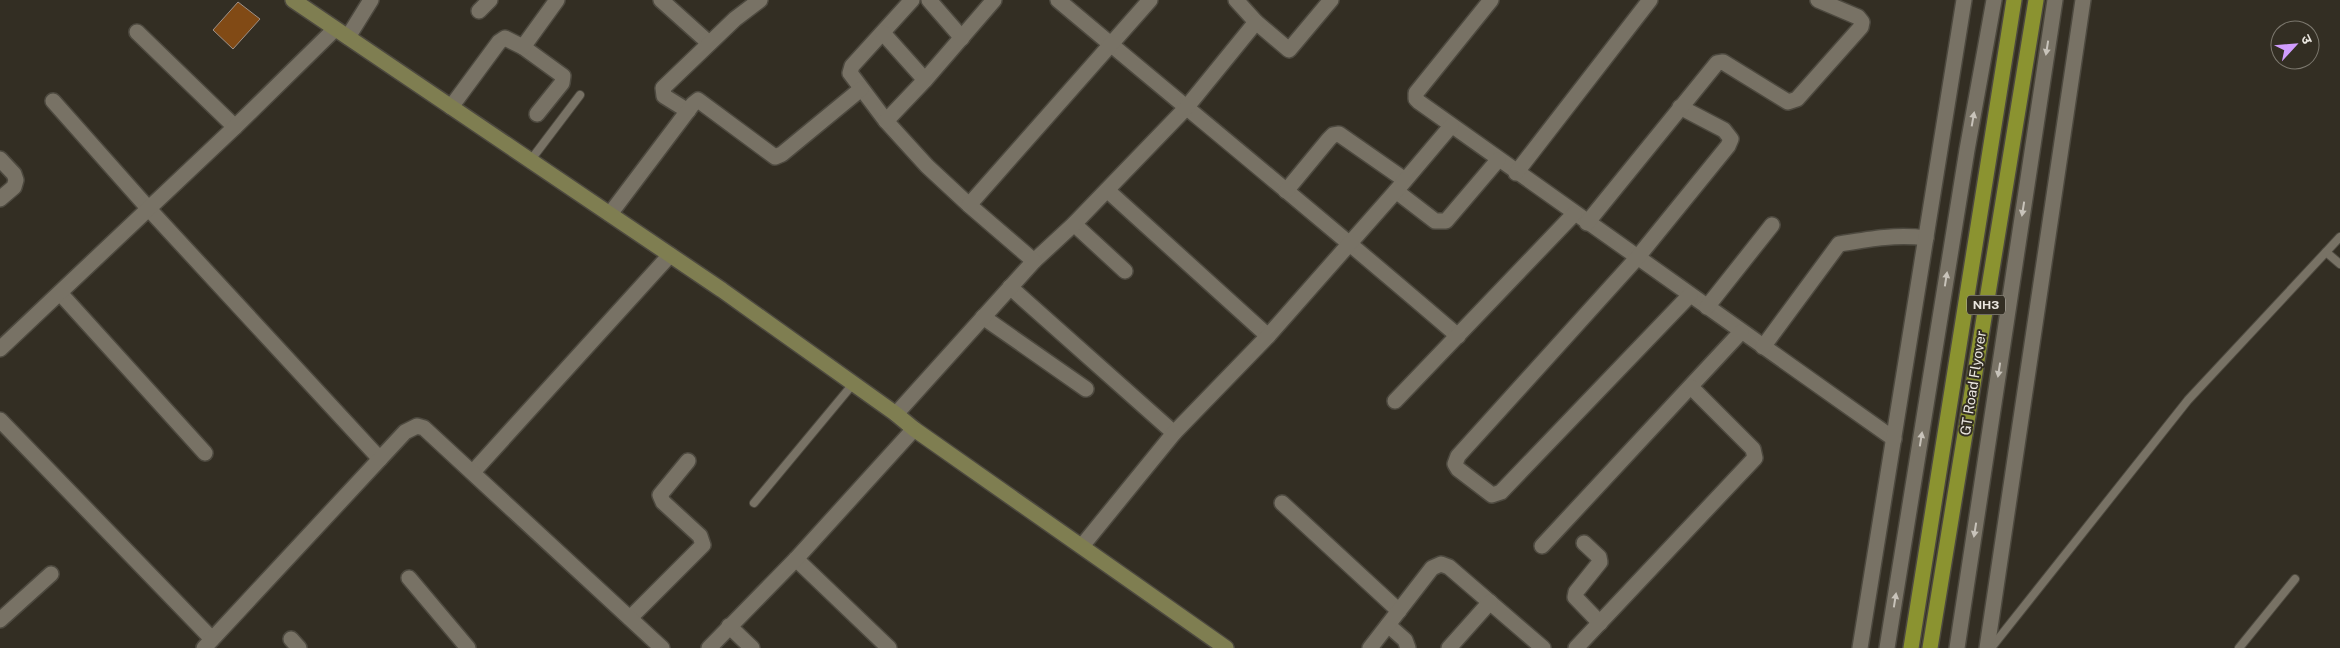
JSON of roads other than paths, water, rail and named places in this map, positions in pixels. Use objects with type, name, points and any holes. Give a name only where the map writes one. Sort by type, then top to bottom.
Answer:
[{"type":"highway","name":"GT Road Flyover","points":[[1911,648],[2014,0]]},
{"type":"highway","name":"GT Road Flyover","points":[[1930,648],[2036,0]]},
{"type":"main road","points":[[293,0],[670,255],[1226,648]]},
{"type":"street","points":[[0,348],[148,208],[342,33],[370,0]]},
{"type":"street","points":[[479,11],[490,0]]},
{"type":"street","points":[[523,47],[557,0]]},
{"type":"street","points":[[661,0],[709,43]]},
{"type":"street","points":[[688,111],[664,96],[663,88],[709,43],[760,0]]},
{"type":"street","points":[[912,0],[850,70],[852,77],[886,121],[927,166],[1034,261]]},
{"type":"street","points":[[929,0],[962,38]]},
{"type":"street","points":[[886,121],[925,80],[994,0]]},
{"type":"street","points":[[1058,0],[1350,243],[1458,336]]},
{"type":"street","points":[[969,205],[1150,0]]},
{"type":"street","points":[[1236,0],[1256,22],[1289,50],[1331,0]]},
{"type":"street","points":[[1491,0],[1416,93],[1416,99],[1516,173],[1894,439]]},
{"type":"street","points":[[1516,173],[1650,0]]},
{"type":"street","points":[[1587,223],[1714,65],[1719,62],[1788,102],[1797,99],[1861,27],[1862,22],[1858,17],[1818,0]]},
{"type":"street","points":[[1860,648],[1963,0]]},
{"type":"street","points":[[1887,648],[1966,160],[1994,0]]},
{"type":"street","points":[[1957,648],[2055,0]]},
{"type":"street","points":[[1987,648],[2083,0]]},
{"type":"street","points":[[896,414],[1034,261],[1074,224],[1186,108],[1256,22]]},
{"type":"street","points":[[137,32],[236,127]]},
{"type":"street","points":[[882,33],[925,80]]},
{"type":"street","points":[[451,107],[502,39],[509,39],[563,76],[562,83],[537,114]]},
{"type":"street","points":[[610,214],[695,101],[701,100],[775,156],[782,154],[861,89]]},
{"type":"street","points":[[53,101],[148,208],[380,459]]},
{"type":"street","points":[[1680,107],[1724,130],[1731,139],[1728,146],[1637,258],[1458,456],[1455,464],[1458,469],[1492,495],[1501,492],[1690,295]]},
{"type":"street","points":[[1082,546],[1174,433],[1268,336],[1401,186],[1451,126]]},
{"type":"street","points":[[1286,191],[1333,135],[1345,136],[1401,186],[1435,221],[1446,221],[1498,160]]},
{"type":"street","points":[[0,159],[14,174],[16,180],[14,187],[0,199]]},
{"type":"street","points":[[1107,190],[1268,336]]},
{"type":"street","points":[[1395,401],[1574,214]]},
{"type":"street","points":[[1074,224],[1125,271]]},
{"type":"street","points":[[1707,307],[1772,225]]},
{"type":"street","points":[[1762,347],[1839,244],[1903,235],[1926,238]]},
{"type":"street","points":[[473,472],[670,255]]},
{"type":"street","points":[[1010,287],[1174,433]]},
{"type":"street","points":[[60,293],[205,453]]},
{"type":"street","points":[[983,317],[1086,389]]},
{"type":"street","points":[[1542,546],[1741,332]]},
{"type":"street","points":[[1576,648],[1755,458],[1753,450],[1691,387]]},
{"type":"street","points":[[0,420],[208,644],[405,432],[417,426],[424,428],[473,472],[662,648]]},
{"type":"street","points":[[709,648],[796,558],[914,429]]},
{"type":"street","points":[[630,618],[703,545],[700,536],[663,502],[660,495],[688,461]]},
{"type":"street","points":[[1282,503],[1399,611]]},
{"type":"street","points":[[1584,544],[1599,557],[1600,562],[1576,592],[1575,597],[1600,623]]},
{"type":"street","points":[[796,558],[889,648]]},
{"type":"street","points":[[1370,648],[1432,568],[1441,564],[1448,566],[1543,648]]},
{"type":"street","points":[[0,620],[51,574]]},
{"type":"street","points":[[409,578],[468,648]]},
{"type":"street","points":[[1449,648],[1490,602]]},
{"type":"street","points":[[1388,625],[1405,640],[1408,648]]},
{"type":"street","points":[[729,626],[752,648]]},
{"type":"lane","points":[[530,161],[580,95]]},
{"type":"lane","points":[[1991,648],[2188,400],[2340,237]]},
{"type":"lane","points":[[2326,252],[2340,264]]},
{"type":"lane","points":[[754,503],[853,384]]},
{"type":"lane","points":[[2239,648],[2295,579]]}]
